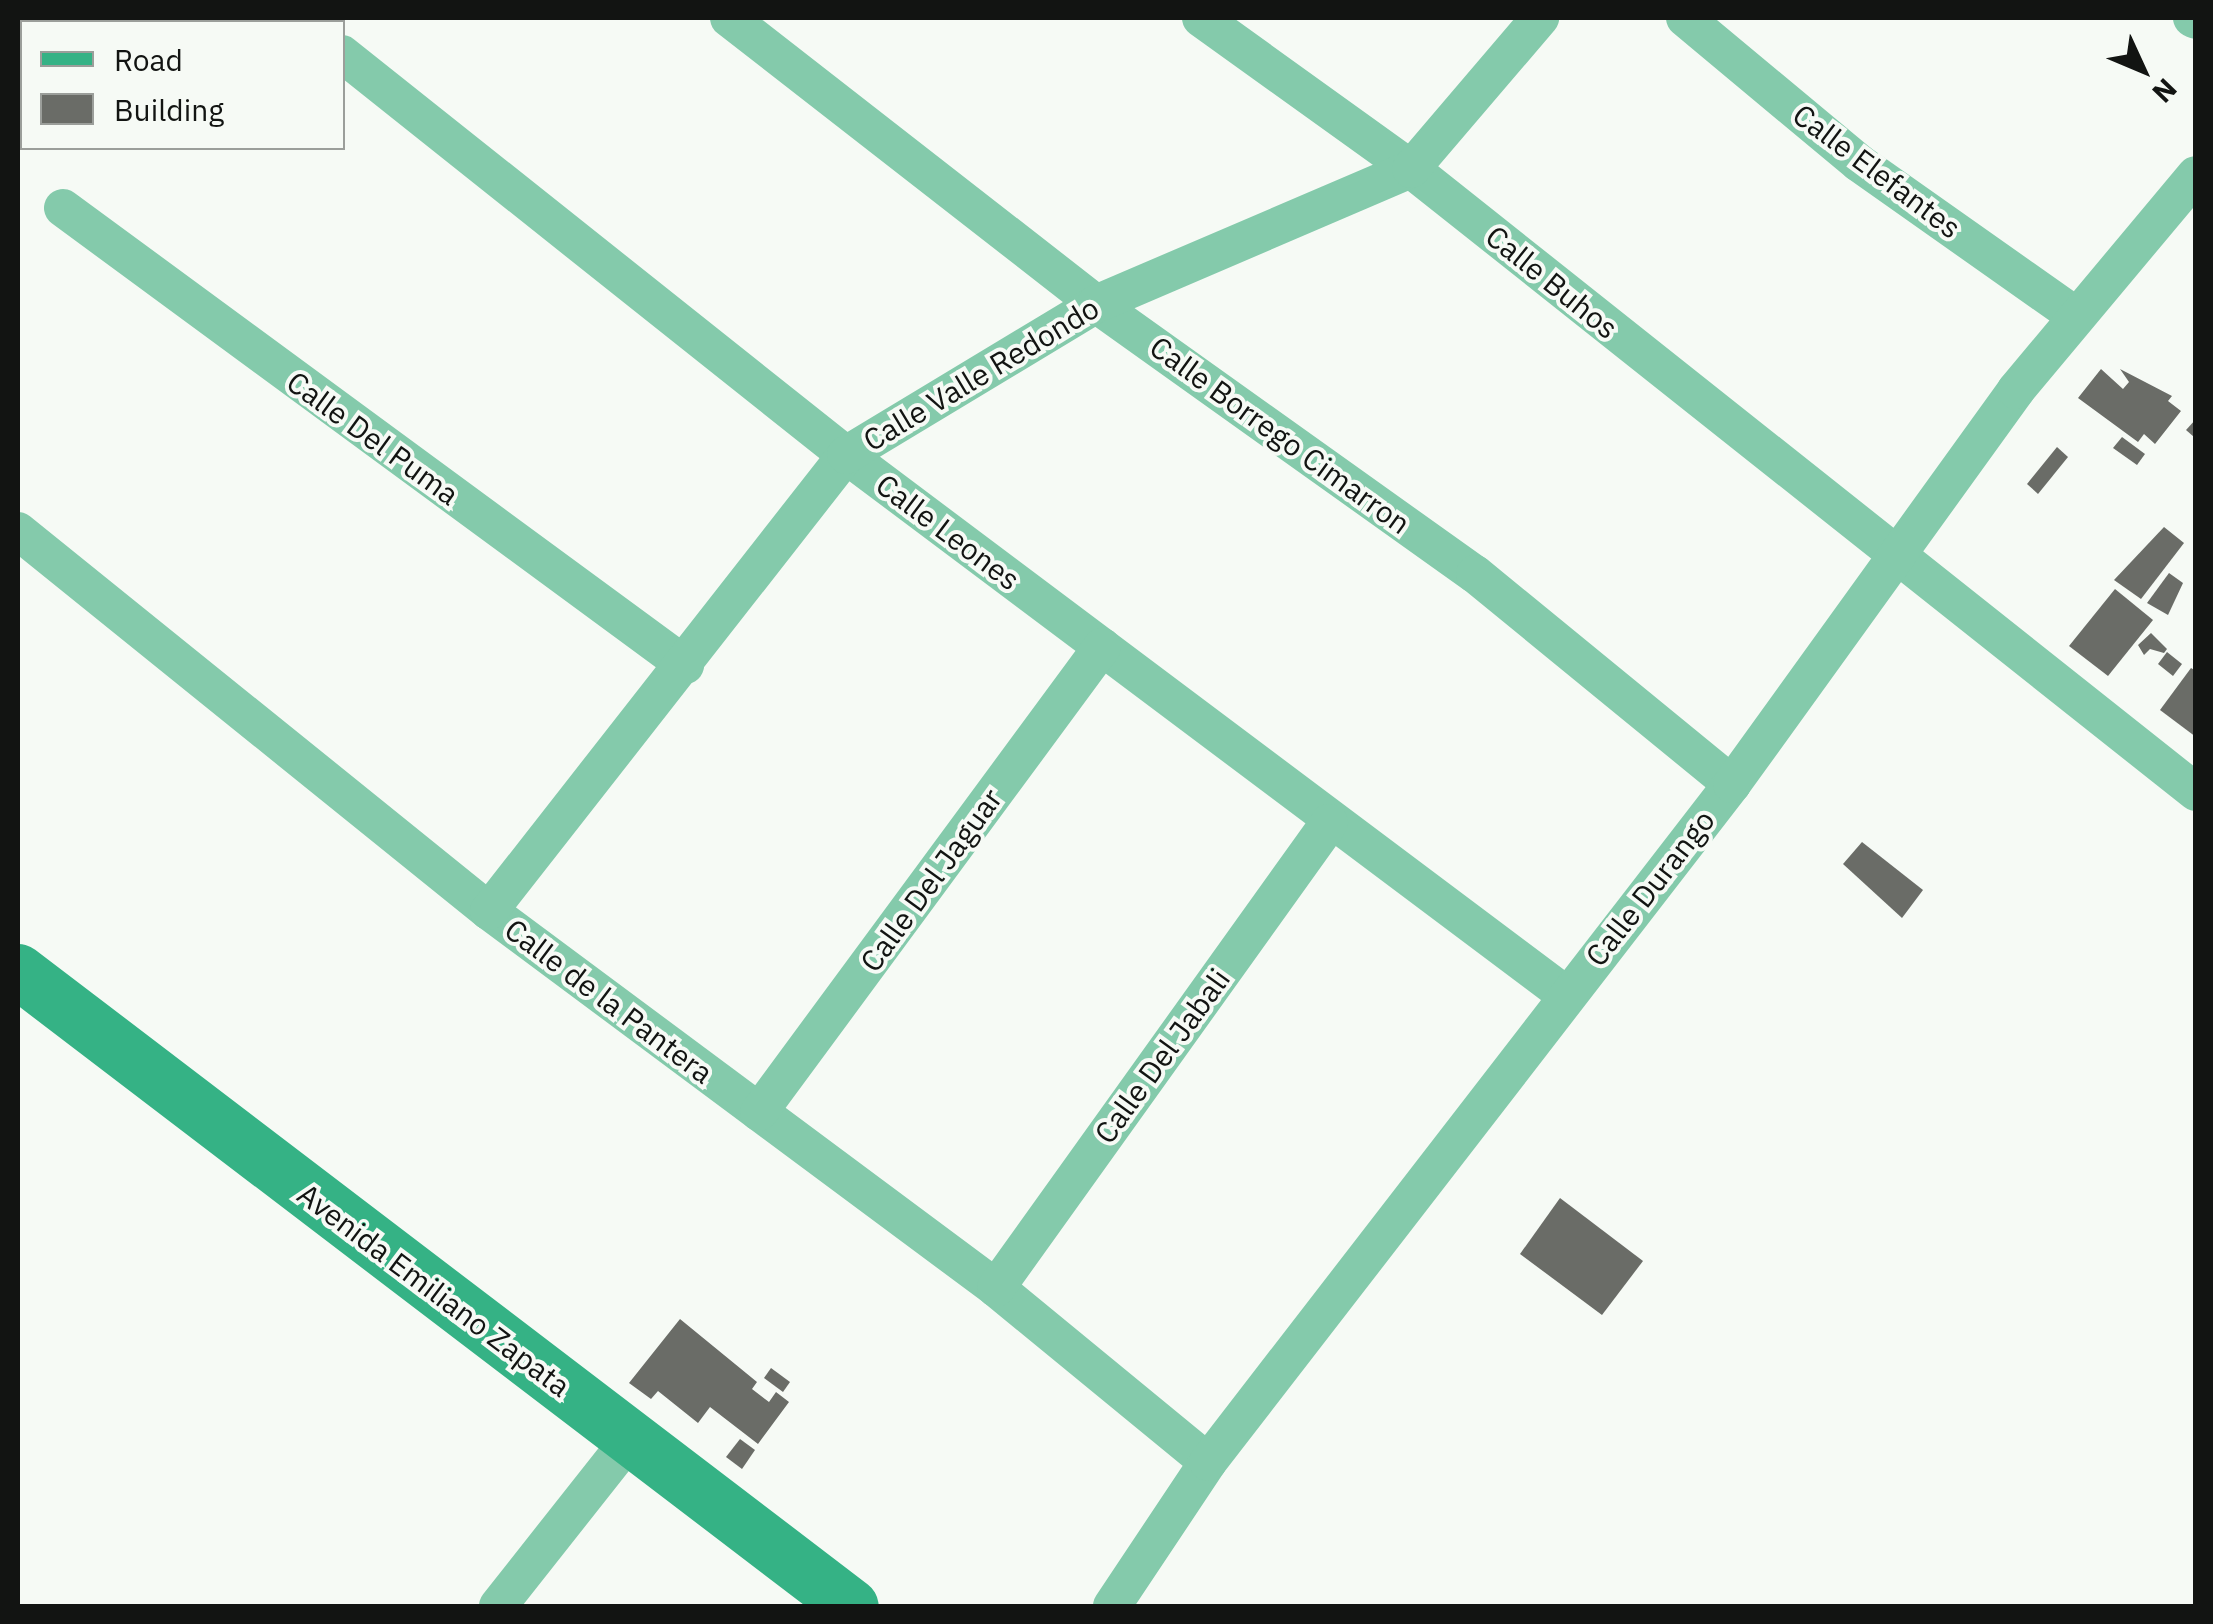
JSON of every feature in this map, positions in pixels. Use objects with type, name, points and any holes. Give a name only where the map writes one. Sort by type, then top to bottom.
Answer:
[{"type":"main road","name":"Avenida Emiliano Zapata","points":[[18,971],[851,1606]]},
{"type":"street","name":"Calle Borrego Cimarron","points":[[729,18],[1096,304],[1475,574],[1732,784]]},
{"type":"street","name":"Calle Buhos","points":[[1201,18],[1411,168],[1894,557],[2196,792]]},
{"type":"street","name":"Calle Valle Redondo","points":[[489,911],[846,455],[1096,304],[1411,168],[1540,18]]},
{"type":"street","name":"Calle Elefantes","points":[[1685,18],[1860,162],[2076,316]]},
{"type":"street","name":"Calle Leones","points":[[345,56],[846,455],[1329,823],[1566,994]]},
{"type":"street","name":"Calle Durango","points":[[1112,1606],[1208,1462],[1732,784],[1894,557],[2076,316],[2193,183]]},
{"type":"street","name":"Calle Del Puma","points":[[63,208],[685,665]]},
{"type":"street","name":"Calle de la Pantera","points":[[18,531],[489,911],[996,1288],[1208,1462]]},
{"type":"street","name":"Calle Del Jaguar","points":[[759,1112],[1102,647]]},
{"type":"street","name":"Calle Del Jabali","points":[[996,1288],[1329,823]]},
{"type":"street","points":[[498,1606],[629,1440]]},
{"type":"building","points":[[2101,369],[2123,389],[2129,382],[2120,369],[2172,396],[2168,401],[2181,411],[2155,444],[2144,434],[2138,442],[2078,398]]},
{"type":"building","points":[[2196,419],[2196,435],[2194,437],[2186,430]]},
{"type":"building","points":[[2122,437],[2145,454],[2137,465],[2113,448]]},
{"type":"building","points":[[2057,447],[2068,457],[2038,494],[2027,484]]},
{"type":"building","points":[[2164,527],[2184,543],[2141,599],[2114,580]]},
{"type":"building","points":[[2169,573],[2183,583],[2168,615],[2147,603]]},
{"type":"building","points":[[2115,589],[2153,620],[2108,676],[2069,646]]},
{"type":"building","points":[[2151,633],[2167,649],[2164,653],[2150,649],[2144,655],[2138,645]]},
{"type":"building","points":[[2167,652],[2182,664],[2173,676],[2158,664]]},
{"type":"building","points":[[2191,668],[2196,671],[2196,737],[2160,710]]},
{"type":"building","points":[[1862,842],[1923,890],[1902,918],[1843,864]]},
{"type":"building","points":[[1560,1198],[1643,1261],[1602,1315],[1520,1254]]},
{"type":"building","points":[[680,1319],[757,1382],[752,1389],[769,1402],[776,1392],[789,1402],[758,1444],[710,1407],[698,1423],[658,1391],[651,1399],[629,1383]]},
{"type":"building","points":[[771,1368],[790,1382],[783,1392],[764,1378]]},
{"type":"building","points":[[740,1439],[755,1450],[742,1469],[726,1457]]}]
